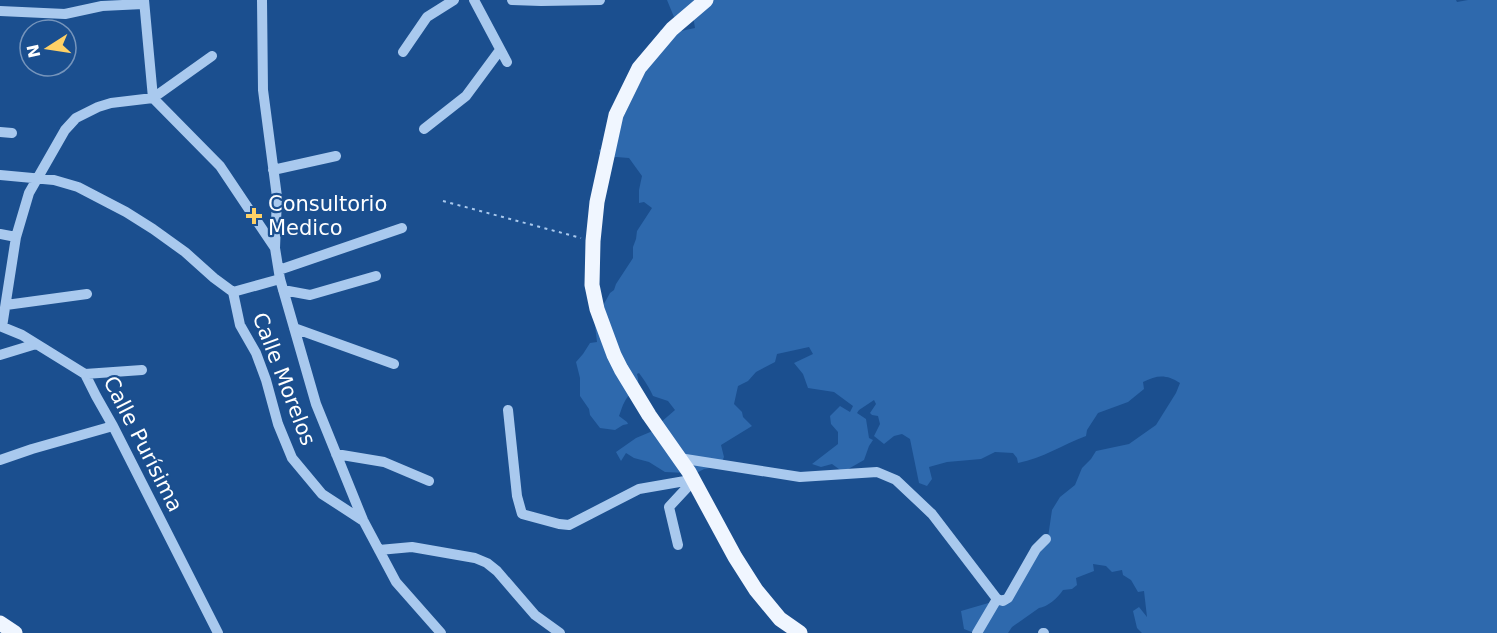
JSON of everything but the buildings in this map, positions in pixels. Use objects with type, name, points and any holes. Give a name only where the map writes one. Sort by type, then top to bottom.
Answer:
[{"type":"main road","points":[[706,0],[672,29],[639,68],[616,115],[597,202],[592,241],[592,285],[597,309],[614,355],[649,415],[693,478],[735,557],[756,590],[780,619],[800,633]]},
{"type":"main road","points":[[0,623],[15,633]]},
{"type":"street","points":[[262,0],[263,90],[277,197],[275,248],[294,328],[316,404],[363,520],[396,582],[441,633]]},
{"type":"street","points":[[403,52],[427,17],[454,0]]},
{"type":"street","points":[[474,0],[507,62]]},
{"type":"street","points":[[512,0],[600,0]]},
{"type":"street","points":[[0,11],[65,14],[102,6],[144,2],[153,98],[220,166],[275,248]]},
{"type":"street","points":[[424,129],[466,96],[500,50]]},
{"type":"street","points":[[153,98],[212,56]]},
{"type":"street","name":"Calle Purísima","points":[[153,98],[111,103],[98,107],[76,118],[65,130],[29,193],[16,237],[1,326],[22,335],[85,374],[218,633]]},
{"type":"street","points":[[0,132],[12,133]]},
{"type":"street","points":[[273,170],[336,156]]},
{"type":"street","name":"Calle Morelos","points":[[0,175],[54,180],[78,187],[126,212],[185,252],[233,292],[240,325],[256,353],[278,424],[292,458],[322,494],[363,520]]},
{"type":"street","name":"Calle Morelos","points":[[233,292],[281,279],[402,228]]},
{"type":"street","points":[[0,234],[16,237]]},
{"type":"street","points":[[281,279],[310,295],[376,276]]},
{"type":"street","points":[[6,305],[87,294]]},
{"type":"street","points":[[294,328],[394,364]]},
{"type":"street","points":[[0,355],[36,344]]},
{"type":"street","points":[[85,374],[142,370]]},
{"type":"street","points":[[508,410],[517,496],[522,514],[569,525],[639,489],[693,478]]},
{"type":"street","points":[[0,460],[113,426]]},
{"type":"street","points":[[336,454],[384,462],[429,482]]},
{"type":"street","points":[[679,458],[800,477],[877,471],[896,480],[932,514],[1000,600]]},
{"type":"street","points":[[678,545],[669,507],[693,478]]},
{"type":"street","points":[[977,633],[1000,600],[1008,598],[1036,549],[1046,539]]},
{"type":"street","points":[[379,550],[412,547],[475,558],[487,563],[497,571],[535,615],[560,633]]},
{"type":"path","points":[[443,201],[592,241]]},
{"type":"shaded area","points":[[667,0],[1456,0],[1457,2],[1497,0],[1497,633],[1142,633],[1137,628],[1133,611],[1139,607],[1147,617],[1144,591],[1138,592],[1131,580],[1123,575],[1122,570],[1112,572],[1106,566],[1093,564],[1094,571],[1076,578],[1077,585],[1072,589],[1063,590],[1052,602],[1039,608],[1012,627],[1008,633],[974,633],[964,629],[961,611],[1009,597],[1025,567],[1047,544],[1052,510],[1060,497],[1075,485],[1082,468],[1096,451],[1129,444],[1156,425],[1180,383],[1166,377],[1157,377],[1143,382],[1144,389],[1128,402],[1098,413],[1087,430],[1086,436],[1044,455],[1018,463],[1013,453],[995,452],[981,459],[947,462],[929,467],[932,479],[927,486],[919,483],[910,439],[902,434],[894,436],[884,444],[874,436],[880,424],[878,416],[870,413],[876,404],[874,400],[857,413],[866,419],[869,438],[873,440],[864,460],[843,472],[832,464],[821,467],[812,464],[838,444],[838,432],[831,424],[830,416],[840,406],[850,412],[853,406],[834,392],[808,388],[803,374],[794,363],[813,354],[809,347],[777,354],[775,362],[756,372],[748,381],[738,386],[734,404],[752,426],[721,445],[724,457],[720,466],[704,469],[691,476],[686,473],[665,472],[649,462],[626,453],[621,461],[616,452],[636,438],[655,430],[675,410],[668,401],[653,396],[639,373],[637,374],[637,388],[627,397],[619,416],[628,424],[615,430],[600,428],[580,396],[580,378],[576,362],[590,343],[597,342],[594,317],[633,258],[637,231],[652,208],[644,202],[639,203],[642,176],[629,158],[616,157],[602,160],[599,150],[610,144],[662,38],[660,30],[665,29],[667,34],[695,28],[693,16],[674,17]]},
{"type":"place","name":"Consultorio Medico","points":[[254,216]]}]
